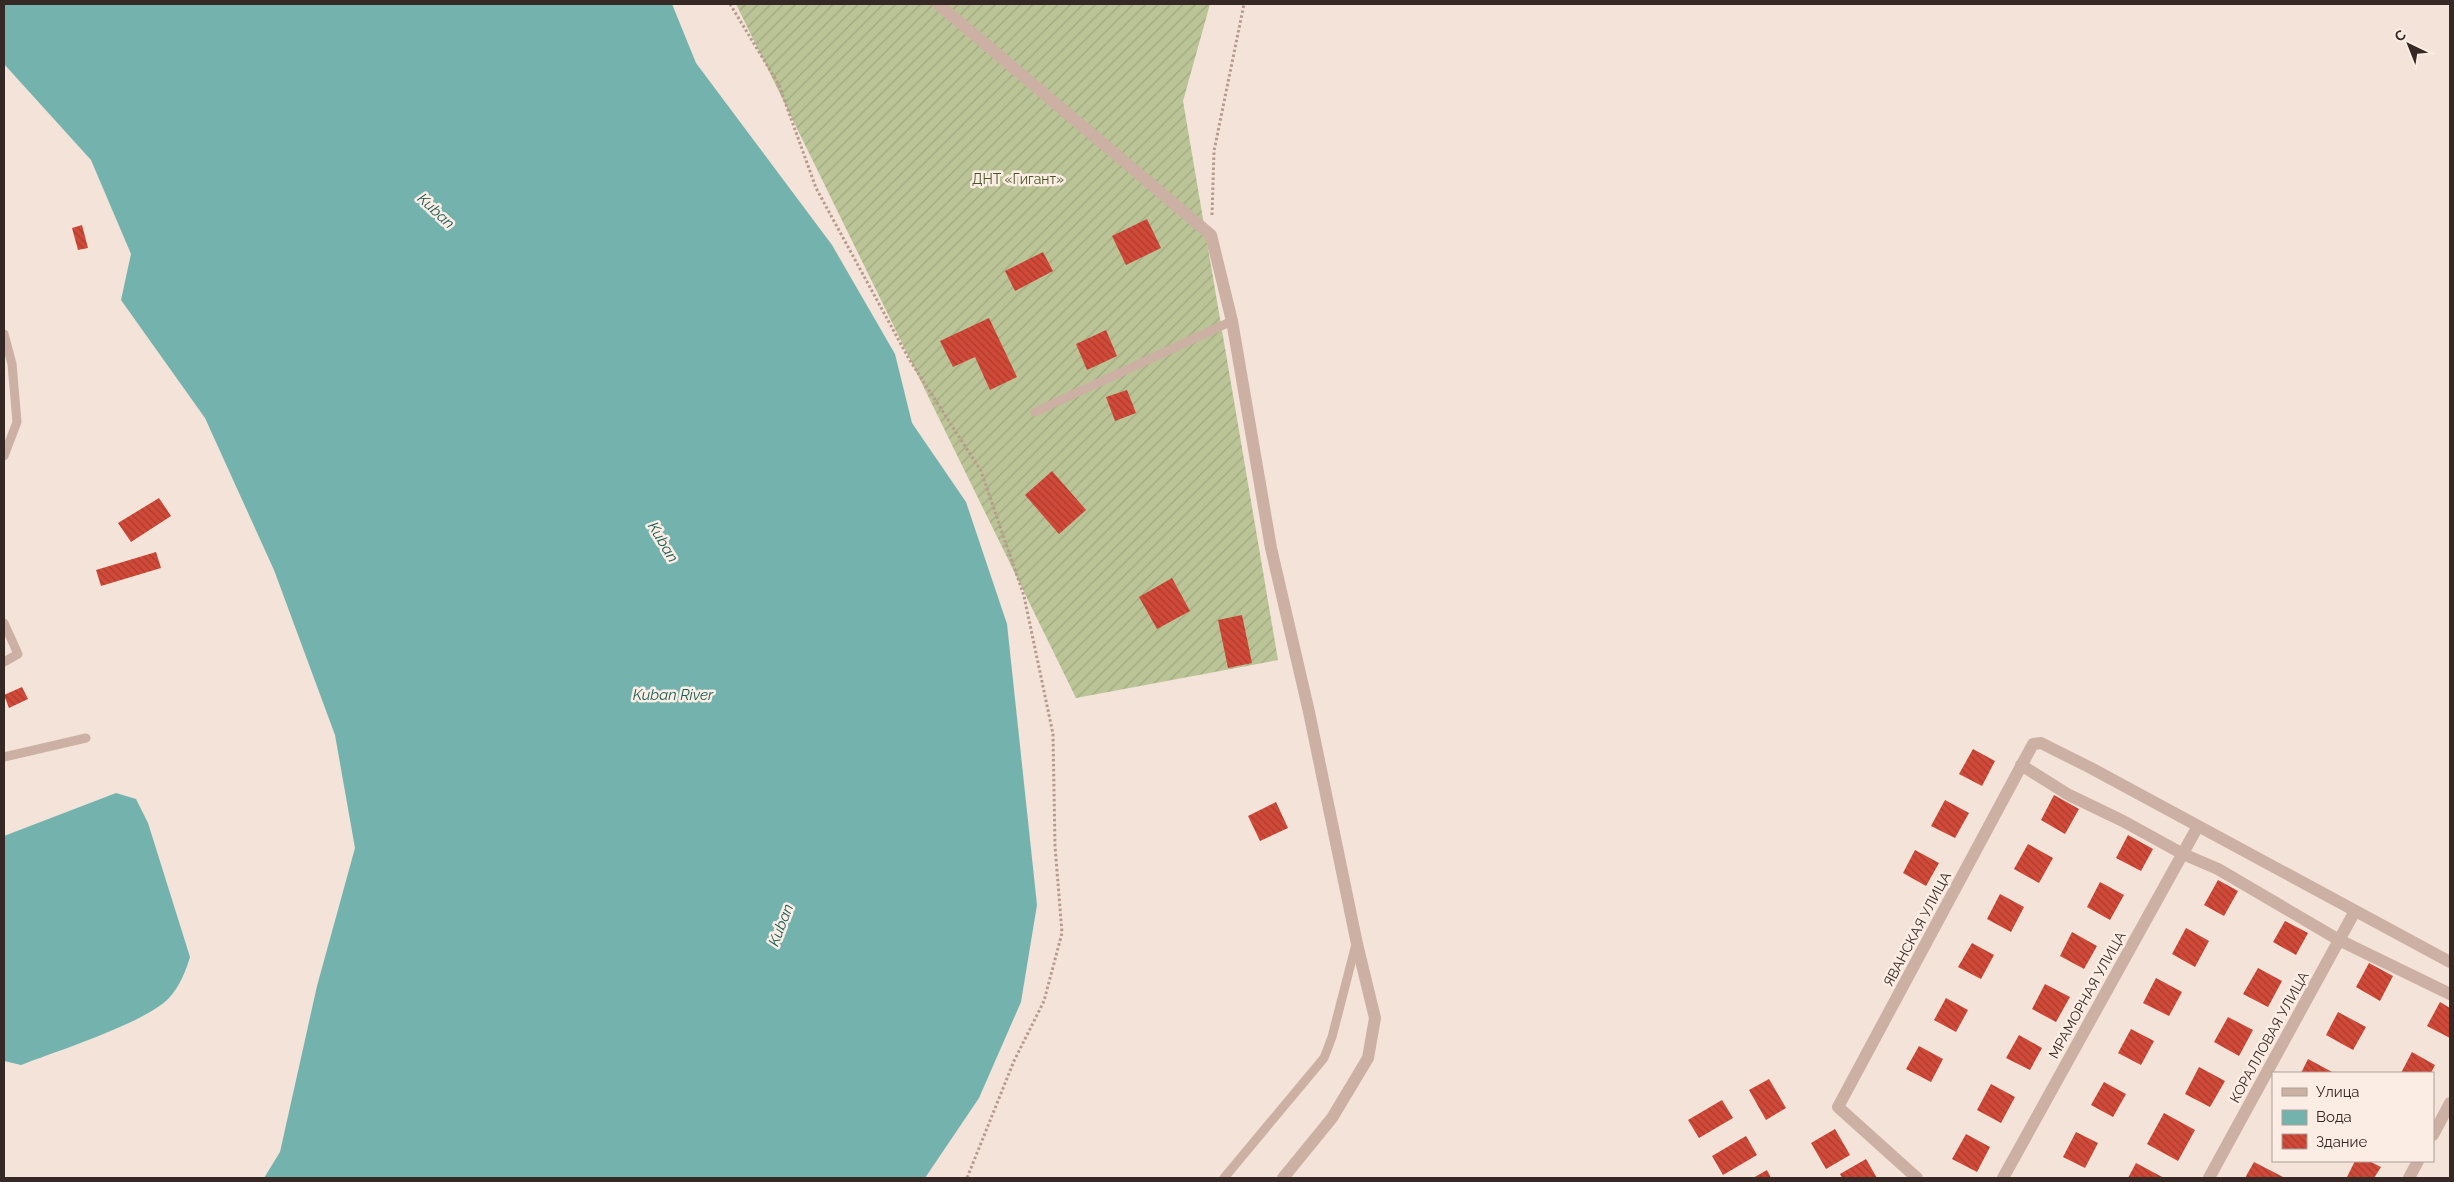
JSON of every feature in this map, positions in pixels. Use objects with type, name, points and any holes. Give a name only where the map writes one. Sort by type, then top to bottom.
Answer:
[{"type":"street","points":[[938,4],[1211,235],[1232,321],[1271,548],[1309,712],[1356,944],[1375,1018],[1368,1058],[1332,1118],[1283,1178]]},
{"type":"street","name":"ЯВАНСКАЯ УЛИЦА","points":[[1917,1178],[1838,1107],[2033,744],[2041,743],[2198,826]]},
{"type":"street","points":[[2021,765],[2069,795],[2123,821],[2183,854],[2218,869],[2339,940],[2450,994]]},
{"type":"street","points":[[2198,826],[2450,962]]},
{"type":"street","name":"МРАМОРНАЯ УЛИЦА","points":[[2003,1178],[2198,826]]},
{"type":"street","name":"КОРАЛЛОВАЯ УЛИЦА","points":[[2209,1178],[2354,910]]},
{"type":"street","points":[[2434,1133],[2450,1103]]},
{"type":"street","points":[[2409,1178],[2417,1162]]},
{"type":"lane","points":[[1035,412],[1232,321]]},
{"type":"lane","points":[[4,334],[12,364],[18,422],[4,456]]},
{"type":"lane","points":[[4,623],[18,654],[4,662]]},
{"type":"lane","points":[[4,757],[86,738]]},
{"type":"lane","points":[[1224,1178],[1324,1058],[1332,1037],[1356,944]]},
{"type":"path","points":[[730,4],[779,84],[816,188],[909,359],[981,471],[1024,596],[1053,734],[1055,846],[1062,933],[1044,1001],[1014,1061],[967,1178]]},
{"type":"path","points":[[1211,235],[1214,151],[1244,4]]},
{"type":"green space","name":"ДНТ «Гигант»","points":[[736,4],[1210,4],[1183,101],[1278,660],[1076,698]]},
{"type":"water","name":"Kuban River","points":[[4,4],[672,4],[696,63],[832,245],[895,354],[912,423],[966,502],[1007,624],[1037,905],[1021,1002],[979,1098],[925,1178],[264,1178],[280,1152],[317,986],[355,848],[335,735],[274,570],[205,418],[121,300],[131,254],[91,160],[4,64]]},
{"type":"water","points":[[116,793],[136,799],[148,823],[190,957],[184,973],[169,998],[141,1017],[100,1036],[21,1065],[4,1061],[4,836]]},
{"type":"building","points":[[1147,219],[1161,248],[1126,265],[1112,236]]},
{"type":"building","points":[[82,225],[88,248],[78,250],[72,228]]},
{"type":"building","points":[[1043,252],[1053,271],[1015,291],[1005,271]]},
{"type":"building","points":[[989,318],[1017,377],[990,390],[975,357],[953,367],[940,341]]},
{"type":"building","points":[[1106,330],[1117,356],[1087,370],[1076,344]]},
{"type":"building","points":[[1127,390],[1136,413],[1115,421],[1106,397]]},
{"type":"building","points":[[1052,471],[1086,510],[1059,534],[1025,495]]},
{"type":"building","points":[[159,498],[171,516],[131,542],[118,523]]},
{"type":"building","points":[[156,552],[161,568],[101,586],[96,570]]},
{"type":"building","points":[[1172,578],[1190,611],[1157,629],[1139,597]]},
{"type":"building","points":[[1242,615],[1252,663],[1228,668],[1218,620]]},
{"type":"building","points":[[22,687],[28,699],[9,708],[4,695]]},
{"type":"building","points":[[1973,749],[1995,761],[1982,786],[1959,774]]},
{"type":"building","points":[[2054,795],[2079,809],[2065,834],[2041,820]]},
{"type":"building","points":[[1945,800],[1969,813],[1955,838],[1931,826]]},
{"type":"building","points":[[1276,802],[1288,828],[1260,841],[1248,816]]},
{"type":"building","points":[[2128,835],[2153,849],[2141,871],[2116,858]]},
{"type":"building","points":[[2028,844],[2053,858],[2039,883],[2014,869]]},
{"type":"building","points":[[1915,850],[1939,863],[1926,886],[1903,873]]},
{"type":"building","points":[[2218,880],[2238,891],[2224,916],[2204,905]]},
{"type":"building","points":[[2100,882],[2124,895],[2110,920],[2087,907]]},
{"type":"building","points":[[2000,894],[2024,907],[2011,932],[1987,919]]},
{"type":"building","points":[[2285,921],[2308,933],[2296,955],[2273,942]]},
{"type":"building","points":[[2186,928],[2209,941],[2195,967],[2172,954]]},
{"type":"building","points":[[2072,932],[2097,946],[2084,969],[2060,956]]},
{"type":"building","points":[[1972,943],[1994,955],[1981,979],[1958,967]]},
{"type":"building","points":[[2369,963],[2393,976],[2380,1001],[2356,987]]},
{"type":"building","points":[[2258,968],[2282,981],[2268,1007],[2243,994]]},
{"type":"building","points":[[2156,978],[2182,992],[2169,1016],[2143,1003]]},
{"type":"building","points":[[2045,984],[2070,997],[2056,1022],[2032,1009]]},
{"type":"building","points":[[1946,998],[1968,1010],[1956,1032],[1934,1020]]},
{"type":"building","points":[[2440,1002],[2450,1008],[2450,1038],[2427,1026]]},
{"type":"building","points":[[2338,1012],[2366,1027],[2353,1050],[2326,1035]]},
{"type":"building","points":[[2228,1017],[2253,1030],[2239,1056],[2214,1042]]},
{"type":"building","points":[[2131,1029],[2154,1041],[2141,1065],[2118,1053]]},
{"type":"building","points":[[2019,1035],[2042,1048],[2030,1070],[2006,1058]]},
{"type":"building","points":[[1919,1046],[1943,1059],[1931,1082],[1906,1069]]},
{"type":"building","points":[[2412,1052],[2435,1065],[2432,1072],[2402,1072]]},
{"type":"building","points":[[2308,1059],[2332,1072],[2302,1072]]},
{"type":"building","points":[[2199,1067],[2225,1081],[2210,1107],[2185,1094]]},
{"type":"building","points":[[1769,1079],[1786,1108],[1766,1120],[1749,1090]]},
{"type":"building","points":[[2104,1082],[2126,1094],[2113,1117],[2091,1105]]},
{"type":"building","points":[[1991,1084],[2015,1097],[2001,1123],[1977,1110]]},
{"type":"building","points":[[1722,1100],[1733,1118],[1699,1138],[1688,1120]]},
{"type":"building","points":[[2164,1113],[2195,1130],[2178,1161],[2147,1144]]},
{"type":"building","points":[[1835,1129],[1850,1155],[1826,1169],[1811,1143]]},
{"type":"building","points":[[2076,1132],[2098,1143],[2085,1168],[2063,1157]]},
{"type":"building","points":[[1966,1134],[1990,1147],[1977,1172],[1952,1159]]},
{"type":"building","points":[[1746,1136],[1757,1155],[1723,1175],[1712,1156]]},
{"type":"building","points":[[1866,1159],[1877,1178],[1842,1178],[1840,1174]]},
{"type":"building","points":[[2254,1162],[2285,1178],[2245,1178]]},
{"type":"building","points":[[2354,1162],[2371,1162],[2381,1167],[2374,1178],[2347,1177]]},
{"type":"building","points":[[2136,1163],[2164,1178],[2128,1178]]},
{"type":"building","points":[[1767,1170],[1771,1178],[1753,1178]]},
{"type":"water label","name":"Kuban","points":[[436,211]]},
{"type":"water label","name":"Kuban","points":[[663,542]]},
{"type":"water label","name":"Kuban","points":[[781,925]]}]
